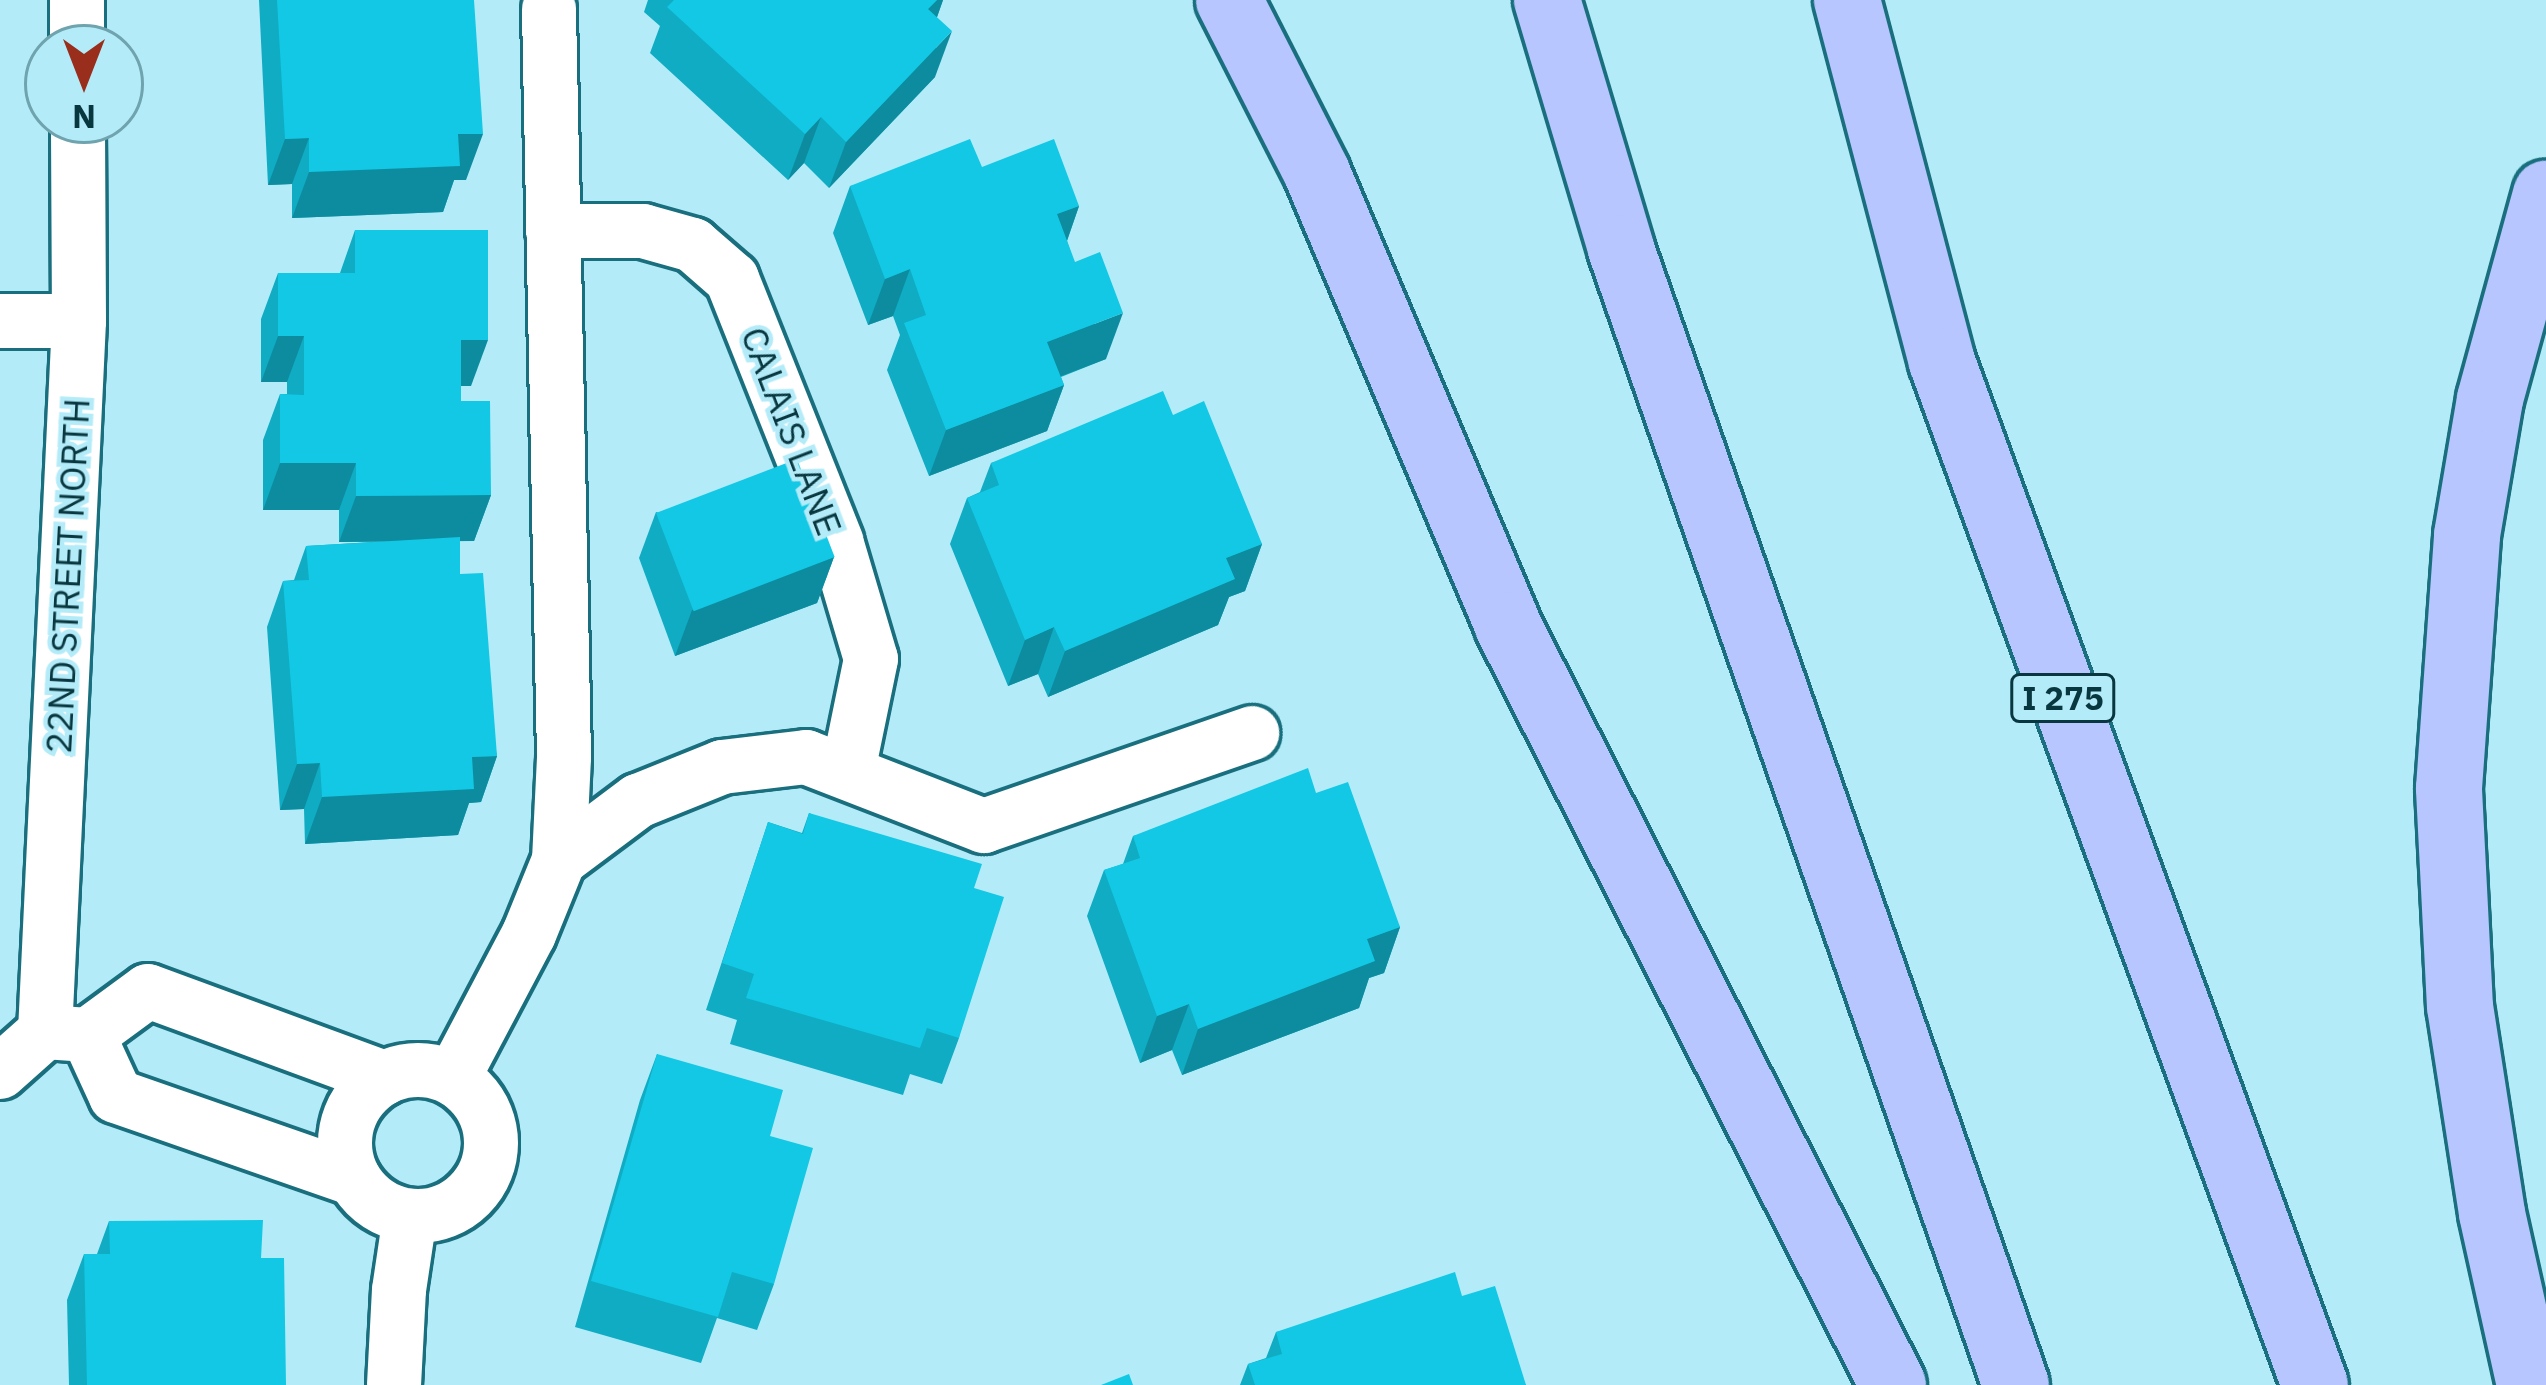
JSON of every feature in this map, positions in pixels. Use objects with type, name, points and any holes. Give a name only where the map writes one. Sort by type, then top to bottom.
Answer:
[{"type":"highway","points":[[1229,0],[1317,173],[1508,626],[1893,1385]]},
{"type":"highway","points":[[1547,0],[1622,249],[2016,1385]]},
{"type":"highway","name":"I 275","points":[[1847,0],[1942,362],[2315,1385]]},
{"type":"highway","points":[[2530,1385],[2492,1213],[2460,1006],[2449,788],[2467,535],[2490,399],[2546,194]]},
{"type":"street","points":[[453,1078],[530,934],[559,860],[564,757],[549,8]]},
{"type":"street","name":"22ND STREET NORTH","points":[[66,1034],[80,321],[78,144]]},
{"type":"street","name":"CALAIS LANE","points":[[554,230],[643,230],[693,245],[732,279],[836,541],[871,659],[848,771]]},
{"type":"street","points":[[0,321],[80,321]]},
{"type":"street","points":[[559,860],[638,801],[722,767],[806,757],[984,826],[1252,733]]},
{"type":"street","points":[[0,1072],[148,991],[384,1078],[429,1071],[453,1078],[473,1094],[486,1115],[489,1165],[458,1205],[410,1216],[368,1197],[354,1179],[346,1157],[352,1111],[384,1078]]},
{"type":"street","points":[[66,1034],[116,1096],[354,1179]]},
{"type":"street","points":[[394,1385],[398,1290],[410,1216]]},
{"type":"building","points":[[277,0],[474,0],[483,134],[458,134],[460,166],[309,172],[309,138],[285,139]]},
{"type":"building","points":[[674,0],[937,0],[928,9],[952,31],[846,142],[821,117],[805,134],[667,7]]},
{"type":"building","points":[[970,139],[982,167],[1054,139],[1079,206],[1057,214],[1075,262],[1100,252],[1123,313],[1047,342],[1064,385],[946,430],[904,323],[926,315],[910,269],[885,279],[850,186]]},
{"type":"building","points":[[355,230],[488,230],[488,340],[461,340],[461,401],[490,401],[491,495],[356,496],[356,463],[280,463],[280,394],[304,395],[304,336],[278,336],[278,273],[355,273]]},
{"type":"building","points":[[1163,391],[1173,415],[1204,401],[1262,544],[1226,558],[1235,579],[1065,651],[1054,627],[1025,640],[967,498],[999,485],[991,463]]},
{"type":"building","points":[[797,459],[835,557],[694,611],[656,513]]},
{"type":"building","points":[[460,537],[460,574],[483,573],[497,756],[472,757],[474,789],[322,797],[320,763],[297,764],[283,581],[309,580],[306,546]]},
{"type":"building","points":[[1308,768],[1316,793],[1348,782],[1400,927],[1367,939],[1375,961],[1198,1029],[1189,1004],[1157,1016],[1104,870],[1140,858],[1133,836]]},
{"type":"building","points":[[809,813],[982,864],[974,888],[1004,897],[959,1038],[927,1028],[920,1048],[746,998],[754,974],[722,963],[768,822],[803,834]]},
{"type":"building","points":[[657,1054],[783,1090],[770,1136],[813,1148],[774,1284],[732,1272],[718,1317],[591,1281]]},
{"type":"building","points":[[263,1220],[261,1258],[284,1258],[286,1385],[87,1385],[84,1254],[110,1254],[109,1221]]},
{"type":"building","points":[[1455,1272],[1462,1296],[1495,1286],[1526,1385],[1255,1385],[1248,1364],[1282,1354],[1276,1332]]},
{"type":"building","points":[[1129,1374],[1133,1385],[1101,1385]]}]
